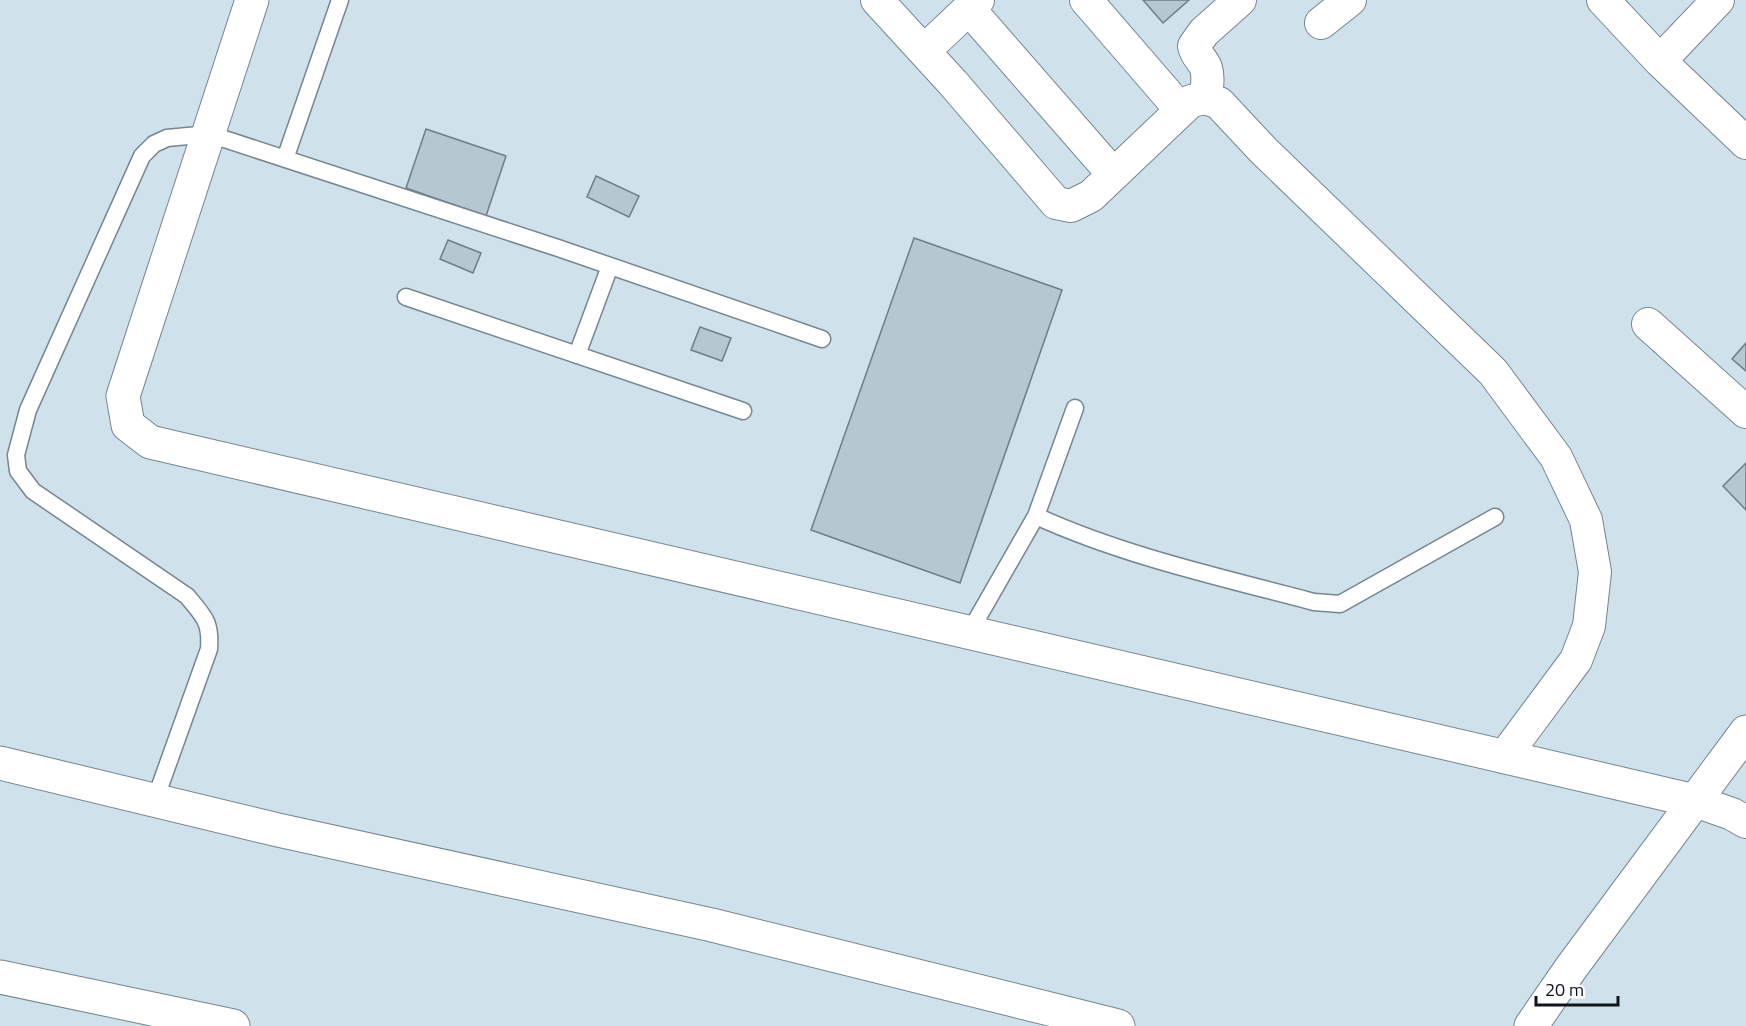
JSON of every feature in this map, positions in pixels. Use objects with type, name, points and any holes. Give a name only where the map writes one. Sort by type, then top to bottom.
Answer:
[{"type":"street","points":[[252,0],[123,396],[128,424],[150,442],[1695,801],[1732,814],[1746,822]]},
{"type":"street","points":[[877,0],[1056,203],[1071,206],[1091,196],[1193,104],[1208,79],[1206,66],[1196,55],[1194,46],[1204,32],[1240,0]]},
{"type":"street","points":[[1086,0],[1193,104],[1219,103],[1264,152],[1493,372],[1556,457],[1586,520],[1595,572],[1589,626],[1576,660],[1504,757]]},
{"type":"street","points":[[1321,23],[1350,0]]},
{"type":"street","points":[[1603,0],[1660,61],[1746,143]]},
{"type":"street","points":[[1660,61],[1718,0]]},
{"type":"street","points":[[924,51],[974,4],[1113,174]]},
{"type":"street","points":[[1648,324],[1746,412]]},
{"type":"street","points":[[1531,1026],[1571,968],[1746,732]]},
{"type":"street","points":[[0,763],[712,925],[1118,1026]]},
{"type":"street","points":[[0,978],[233,1026]]},
{"type":"lane","points":[[285,159],[340,0]]},
{"type":"lane","points":[[155,800],[209,649],[211,631],[207,620],[187,596],[33,490],[18,471],[16,455],[28,410],[142,156],[154,144],[167,138],[209,134],[610,266],[822,339]]},
{"type":"lane","points":[[577,355],[610,266]]},
{"type":"lane","points":[[406,297],[743,411]]},
{"type":"lane","points":[[969,633],[1036,516],[1075,408]]},
{"type":"lane","points":[[1036,516],[1072,532],[1164,562],[1314,602],[1340,604],[1495,517]]},
{"type":"building","points":[[1143,0],[1189,0],[1163,23]]},
{"type":"building","points":[[426,129],[506,156],[486,216],[406,188]]},
{"type":"building","points":[[596,176],[639,196],[629,217],[587,197]]},
{"type":"building","points":[[914,238],[1062,290],[960,583],[811,530]]},
{"type":"building","points":[[448,240],[481,253],[473,273],[440,259]]},
{"type":"building","points":[[700,327],[731,338],[722,361],[691,350]]},
{"type":"building","points":[[1746,343],[1746,371],[1732,359]]},
{"type":"building","points":[[1746,463],[1746,510],[1723,486]]}]
